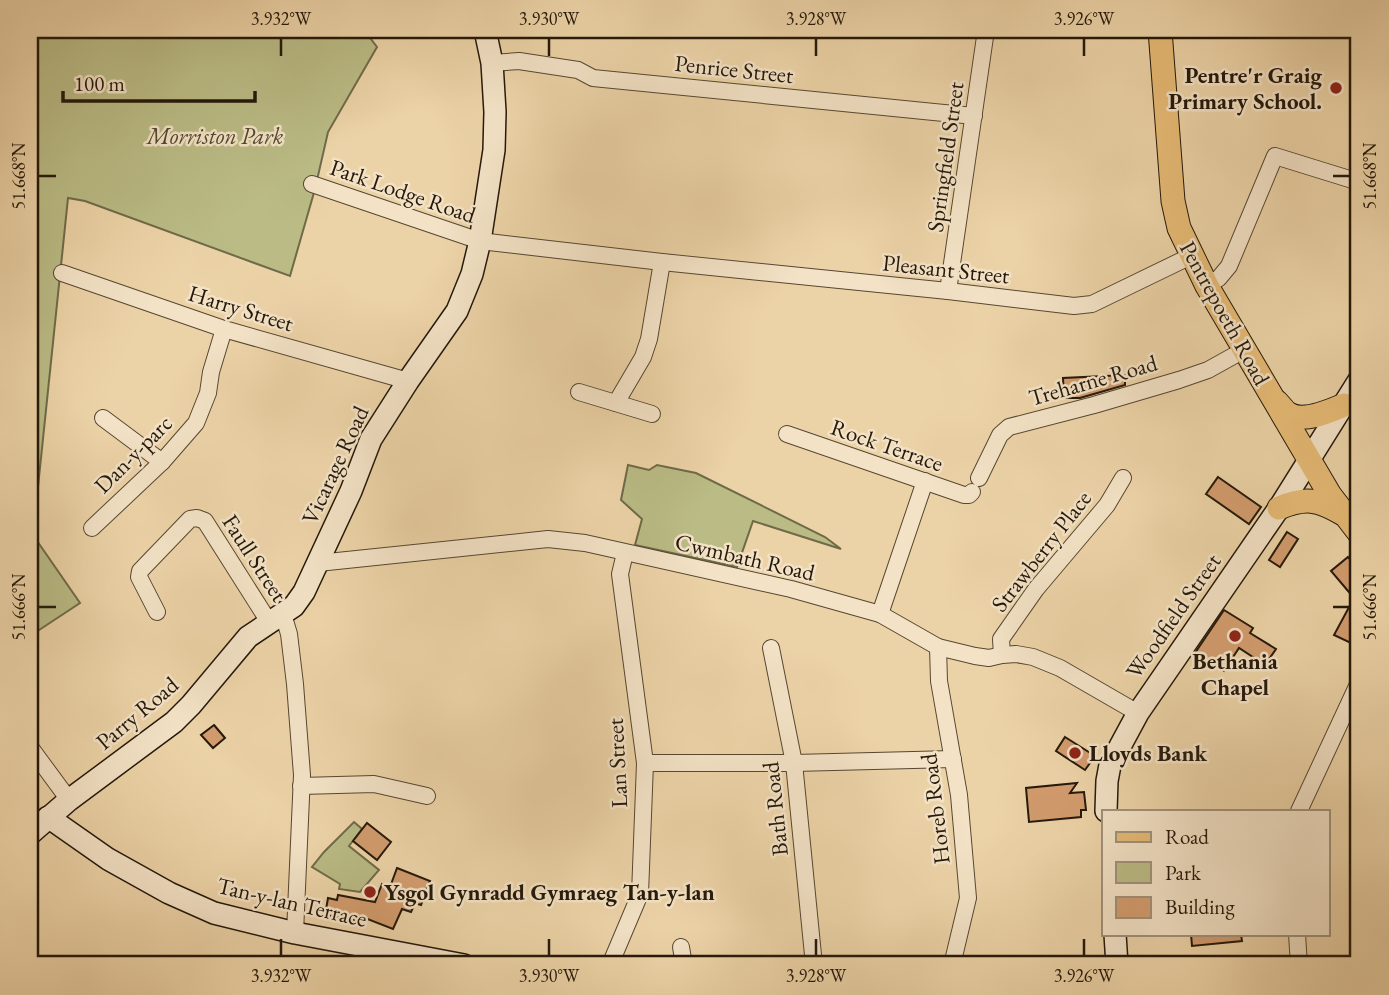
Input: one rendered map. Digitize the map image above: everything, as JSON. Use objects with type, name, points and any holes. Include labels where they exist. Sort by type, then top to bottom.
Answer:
[{"type":"main road","name":"Pentrepoeth Road","points":[[1160,30],[1173,201],[1179,228],[1207,286],[1309,461],[1330,495],[1354,525]]},
{"type":"main road","points":[[1272,397],[1289,415],[1307,417],[1344,405]]},
{"type":"main road","points":[[1279,508],[1296,501],[1311,500],[1330,506],[1354,525]]},
{"type":"street","name":"Vicarage Road","points":[[276,618],[294,606],[304,592],[351,491],[371,439],[457,311],[472,274],[480,241],[494,150],[492,63],[485,30]]},
{"type":"street","name":"Springfield Street","points":[[948,291],[986,30]]},
{"type":"street","name":"Penrice Street","points":[[492,63],[519,61],[578,70],[593,78],[974,116]]},
{"type":"street","points":[[1207,286],[1219,278],[1229,266],[1275,156],[1359,182]]},
{"type":"street","name":"Park Lodge Road","points":[[312,184],[480,241]]},
{"type":"street","points":[[480,241],[662,262],[649,339],[643,357],[616,403]]},
{"type":"street","name":"Pleasant Street","points":[[662,262],[1074,306],[1092,304],[1191,256]]},
{"type":"street","name":"Harry Street","points":[[62,273],[224,329],[408,381]]},
{"type":"street","name":"Dan-y-parc","points":[[92,528],[162,462],[196,423],[208,393],[211,372],[224,329]]},
{"type":"street","name":"Treharne Road","points":[[976,485],[1000,435],[1009,427],[1179,380],[1208,370],[1244,350]]},
{"type":"street","name":"Woodfield Street","points":[[1106,810],[1110,765],[1138,713],[1279,508],[1359,380]]},
{"type":"street","points":[[579,392],[652,414]]},
{"type":"street","points":[[103,418],[162,462]]},
{"type":"street","name":"Rock Terrace","points":[[786,434],[964,495],[969,495],[976,485]]},
{"type":"street","name":"Strawberry Place","points":[[1002,655],[1001,639],[1029,599],[1107,505],[1124,478]]},
{"type":"street","points":[[880,614],[925,481]]},
{"type":"street","name":"Faull Street","points":[[157,612],[139,577],[140,571],[190,519],[197,518],[205,521],[276,618]]},
{"type":"street","name":"Cwmbath Road","points":[[318,563],[548,539],[584,544],[791,589],[880,614],[938,647],[989,658],[1016,654],[1033,657],[1060,668],[1138,713]]},
{"type":"street","name":"Lan Street","points":[[610,965],[640,894],[645,763],[620,574],[625,553]]},
{"type":"street","points":[[276,618],[289,634],[302,775],[295,933]]},
{"type":"street","name":"Parry Road","points":[[30,834],[69,800],[174,722],[248,638],[276,618]]},
{"type":"street","name":"Horeb Road","points":[[938,647],[939,681],[959,794],[968,898],[952,965]]},
{"type":"street","name":"Bath Road","points":[[771,648],[794,763],[814,965]]},
{"type":"street","points":[[1299,810],[1359,682]]},
{"type":"street","points":[[30,747],[69,800]]},
{"type":"street","points":[[645,763],[953,759]]},
{"type":"street","points":[[301,786],[374,784],[427,796]]},
{"type":"street","name":"Tan-y-lan Terrace","points":[[48,817],[108,859],[169,893],[214,913],[295,933],[441,963],[464,965]]},
{"type":"street","points":[[1115,936],[1117,965]]},
{"type":"street","points":[[1297,936],[1299,965]]},
{"type":"street","points":[[681,947],[684,965]]},
{"type":"green space","name":"Morriston Park","points":[[30,30],[364,30],[377,47],[328,132],[290,276],[85,201],[68,198],[33,535],[80,603],[30,636]]},
{"type":"green space","points":[[628,465],[649,470],[657,465],[696,473],[825,537],[841,549],[753,521],[737,567],[635,545],[642,519],[621,500]]},
{"type":"green space","points":[[354,822],[362,829],[349,846],[379,870],[360,892],[339,889],[340,884],[312,867]]},
{"type":"building","points":[[1125,375],[1125,385],[1080,398],[1064,398],[1063,378]]},
{"type":"building","points":[[1218,477],[1261,507],[1249,524],[1206,494]]},
{"type":"building","points":[[1287,532],[1298,539],[1280,567],[1269,560]]},
{"type":"building","points":[[1348,557],[1359,571],[1359,633],[1353,644],[1334,635],[1354,598],[1331,571]]},
{"type":"building","name":"Bethania Chapel","points":[[1224,610],[1253,628],[1250,633],[1276,649],[1265,665],[1239,648],[1224,671],[1193,656]]},
{"type":"building","points":[[214,725],[225,738],[213,748],[201,735]]},
{"type":"building","name":"Lloyds Bank","points":[[1065,737],[1095,756],[1085,770],[1056,751]]},
{"type":"building","points":[[1077,783],[1070,793],[1084,792],[1086,810],[1081,810],[1081,817],[1029,822],[1026,788]]},
{"type":"building","points":[[367,823],[391,842],[377,860],[353,841]]},
{"type":"building","points":[[397,868],[430,881],[421,905],[415,903],[411,912],[402,909],[393,929],[360,916],[359,921],[325,915],[328,898],[337,900],[338,895],[375,902],[382,884],[390,887]]},
{"type":"building","points":[[1191,936],[1241,936],[1242,941],[1192,946]]},
{"type":"place","name":"Pentre'r Graig Primary School.","points":[[1336,88]]},
{"type":"place","name":"Bethania Chapel","points":[[1235,636]]},
{"type":"place","name":"Lloyds Bank","points":[[1075,753]]},
{"type":"place","name":"Ysgol Gynradd Gymraeg Tan-y-lan","points":[[370,892]]}]
